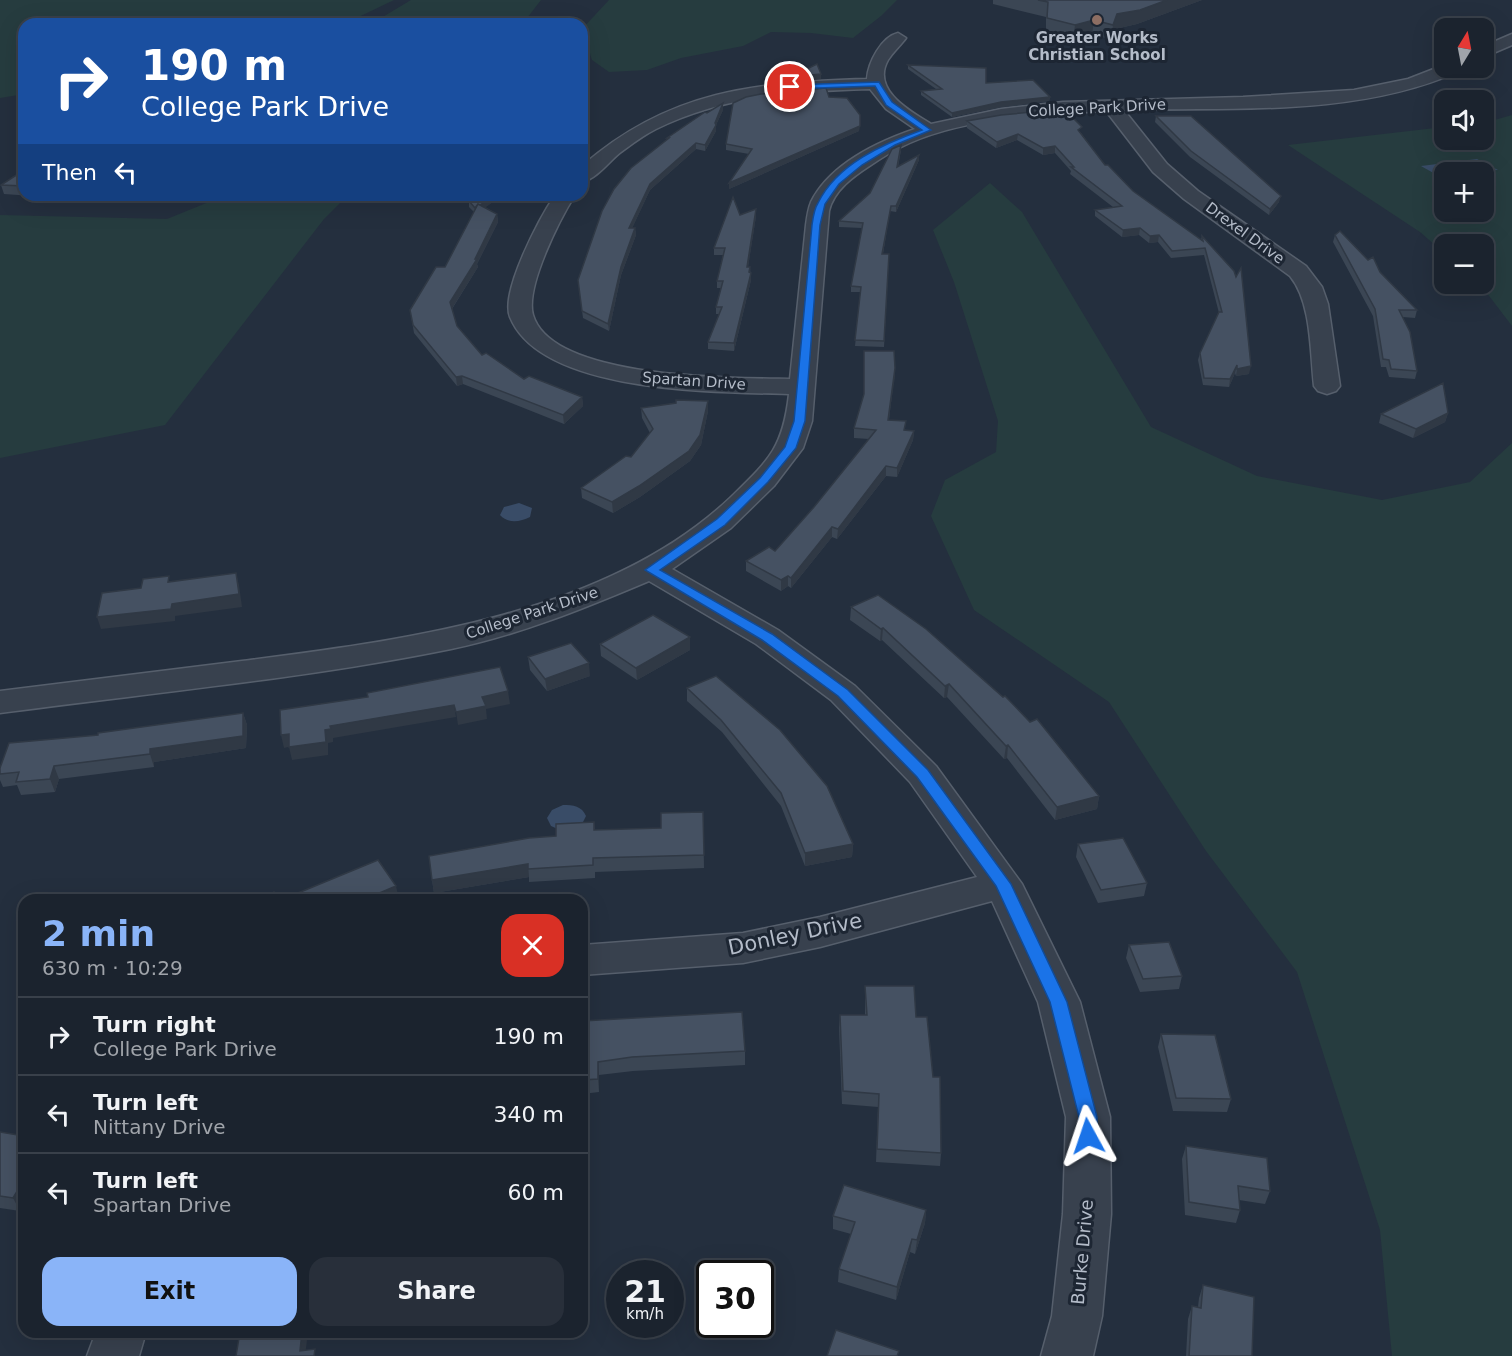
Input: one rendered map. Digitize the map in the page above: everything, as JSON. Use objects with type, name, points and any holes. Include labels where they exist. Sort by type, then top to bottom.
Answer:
[{"type":"street","points":[[898,38],[882,57],[876,71],[877,84],[889,103],[928,130]]},
{"type":"street","points":[[1494,47],[1512,39]]},
{"type":"street","name":"College Park Drive","points":[[0,702],[317,661],[451,639],[559,608],[651,570],[721,522],[764,480],[790,448],[800,421],[816,225],[821,204],[836,182],[859,163],[892,144],[928,130],[1019,113],[1066,108],[1291,101],[1337,97],[1410,84],[1434,75]]},
{"type":"street","points":[[588,171],[613,148],[639,130],[664,116],[715,99],[799,86],[877,84]]},
{"type":"street","name":"Drexel Drive","points":[[1112,106],[1160,168],[1191,195],[1298,271],[1311,287],[1316,304],[1327,386]]},
{"type":"street","name":"Spartan Drive","points":[[562,201],[540,242],[521,297],[521,316],[531,333],[553,350],[580,363],[611,373],[659,381],[802,387]]},
{"type":"street","name":"Burke Drive","points":[[651,570],[767,637],[843,693],[923,774],[1003,884],[1059,1002],[1088,1117],[1087,1214],[1077,1316],[1067,1356]]},
{"type":"street","name":"Donley Drive","points":[[588,960],[743,948],[820,932],[1003,884]]},
{"type":"street","points":[[113,1356],[119,1338]]},
{"type":"green space","points":[[0,0],[394,0],[356,18],[18,18],[18,95],[0,98]]},
{"type":"green space","points":[[411,0],[541,0],[527,18],[381,18]]},
{"type":"green space","points":[[609,0],[897,0],[853,38],[811,33],[771,32],[743,46],[681,58],[647,70],[609,72],[592,60],[588,48],[588,23]]},
{"type":"green space","points":[[1512,115],[1512,326],[1488,294],[1494,294],[1494,234],[1434,234],[1434,244],[1420,232],[1288,145],[1434,128],[1434,150],[1494,150],[1494,120]]},
{"type":"green space","points":[[990,183],[1022,212],[1151,427],[1257,476],[1382,500],[1470,482],[1512,443],[1512,1356],[1392,1356],[1380,1230],[1297,972],[1206,851],[1109,702],[974,610],[931,516],[945,480],[996,452],[998,421],[954,282],[933,230]]},
{"type":"green space","points":[[211,201],[342,201],[324,219],[165,425],[0,458],[0,215],[167,219]]},
{"type":"water","points":[[1477,159],[1483,162],[1453,162]]},
{"type":"water","points":[[1434,164],[1434,173],[1421,166]]},
{"type":"water","points":[[519,503],[532,508],[530,517],[514,521],[507,520],[500,515],[504,507]]},
{"type":"water","points":[[563,805],[574,806],[582,810],[586,816],[582,824],[560,830],[551,826],[547,818],[552,810]]},
{"type":"building","points":[[1038,0],[1167,0],[1140,10],[1117,14],[1113,25],[1094,20],[1075,25],[1047,18],[1048,2]]},
{"type":"building","points":[[817,64],[821,74],[790,77]]},
{"type":"building","points":[[908,65],[986,68],[986,83],[1033,80],[1050,97],[1001,102],[952,113],[921,91],[942,89]]},
{"type":"building","points":[[826,88],[829,97],[847,98],[860,115],[860,126],[729,183],[752,149],[726,144],[733,103],[761,94]]},
{"type":"building","points":[[723,103],[716,125],[705,145],[696,143],[650,184],[629,228],[635,228],[621,267],[608,324],[582,311],[578,280],[602,211],[614,189],[631,168],[669,138],[667,138],[705,112]]},
{"type":"building","points":[[1064,109],[1082,127],[1078,130],[1105,165],[1108,165],[1133,191],[1203,241],[1202,236],[1234,271],[1236,277],[1241,268],[1251,366],[1237,369],[1237,365],[1230,379],[1204,378],[1200,353],[1219,312],[1222,312],[1205,248],[1172,251],[1159,235],[1150,236],[1140,228],[1123,230],[1095,210],[1122,206],[1071,167],[1074,167],[1055,146],[1043,148],[1018,134],[997,142],[967,121]]},
{"type":"building","points":[[1156,116],[1191,116],[1281,196],[1270,209],[1191,151]]},
{"type":"building","points":[[901,145],[897,167],[919,155],[896,206],[891,206],[882,254],[889,254],[884,341],[855,340],[861,287],[851,286],[863,223],[839,221],[870,193],[892,149]]},
{"type":"building","points":[[18,174],[18,186],[1,185]]},
{"type":"building","points":[[733,197],[740,215],[756,209],[747,267],[750,267],[749,272],[751,273],[734,343],[708,342],[722,307],[716,307],[723,281],[717,281],[725,248],[714,248]]},
{"type":"building","points":[[469,201],[486,201],[478,204],[475,208]]},
{"type":"building","points":[[478,204],[497,214],[475,259],[477,259],[450,302],[457,326],[482,355],[486,353],[524,379],[529,376],[582,397],[563,415],[462,376],[456,377],[413,325],[410,310],[436,267],[445,267]]},
{"type":"building","points":[[1340,231],[1368,260],[1373,257],[1380,272],[1417,310],[1399,310],[1410,332],[1417,371],[1391,369],[1389,360],[1383,359],[1375,309],[1335,235]]},
{"type":"building","points":[[864,351],[894,351],[895,368],[888,420],[906,421],[904,430],[914,431],[897,468],[886,466],[838,529],[832,527],[791,578],[788,576],[781,580],[746,561],[769,547],[775,551],[876,430],[854,428],[864,394]]},
{"type":"building","points":[[1443,383],[1448,413],[1416,429],[1381,414]]},
{"type":"building","points":[[676,400],[708,401],[700,435],[689,451],[612,502],[581,488],[626,456],[631,457],[653,429],[641,408],[676,403]]},
{"type":"building","points":[[236,573],[239,594],[172,604],[171,609],[97,617],[102,593],[141,588],[143,579],[169,576],[168,582]]},
{"type":"building","points":[[878,595],[926,629],[1003,697],[1005,696],[1030,722],[1037,719],[1099,796],[1057,807],[1008,745],[1006,746],[949,684],[945,686],[883,628],[881,629],[851,607]]},
{"type":"building","points":[[653,615],[690,637],[636,668],[600,644]]},
{"type":"building","points":[[571,643],[589,663],[545,679],[528,657]]},
{"type":"building","points":[[500,667],[508,691],[482,697],[486,706],[456,712],[454,705],[330,726],[331,729],[325,730],[326,742],[289,747],[289,734],[281,735],[280,710],[368,697],[367,693]]},
{"type":"building","points":[[716,676],[780,730],[827,786],[853,844],[805,853],[781,793],[721,720],[687,688]]},
{"type":"building","points":[[243,713],[243,736],[150,749],[150,754],[54,766],[50,779],[16,782],[19,772],[0,774],[9,743],[98,735],[98,733]]},
{"type":"building","points":[[703,812],[704,855],[593,858],[593,865],[528,869],[528,864],[432,880],[429,856],[529,838],[556,836],[556,824],[594,822],[594,830],[661,828],[661,813]]},
{"type":"building","points":[[1123,838],[1147,883],[1101,890],[1078,844]]},
{"type":"building","points":[[378,860],[396,886],[377,894],[296,894]]},
{"type":"building","points":[[1169,942],[1182,976],[1143,979],[1129,945]]},
{"type":"building","points":[[865,986],[914,986],[916,1017],[927,1017],[933,1077],[940,1077],[941,1153],[877,1149],[879,1094],[843,1091],[840,1015],[867,1015]]},
{"type":"building","points":[[742,1012],[745,1051],[632,1057],[598,1062],[598,1079],[588,1080],[588,1021]]},
{"type":"building","points":[[1161,1034],[1215,1035],[1231,1099],[1176,1098]]},
{"type":"building","points":[[0,1132],[18,1135],[18,1190],[13,1198],[0,1196]]},
{"type":"building","points":[[1186,1146],[1267,1158],[1270,1191],[1238,1186],[1240,1210],[1189,1202]]},
{"type":"building","points":[[844,1185],[926,1210],[917,1240],[912,1239],[897,1287],[839,1269],[855,1222],[833,1216]]},
{"type":"building","points":[[1203,1285],[1254,1297],[1252,1356],[1189,1356],[1192,1306],[1201,1308]]},
{"type":"building","points":[[836,1330],[899,1351],[897,1356],[827,1356]]},
{"type":"building","points":[[239,1338],[301,1338],[300,1351],[315,1349],[314,1356],[236,1356]]},
{"type":"place","name":"Greater Works Christian School","points":[[1097,20]]},
{"type":"route","points":[[790,87],[877,84],[889,103],[928,130],[892,144],[859,163],[836,182],[821,204],[816,225],[800,421],[790,448],[764,480],[721,522],[651,570],[767,637],[843,693],[923,774],[1003,884],[1059,1002],[1088,1117],[1088,1136]]}]
